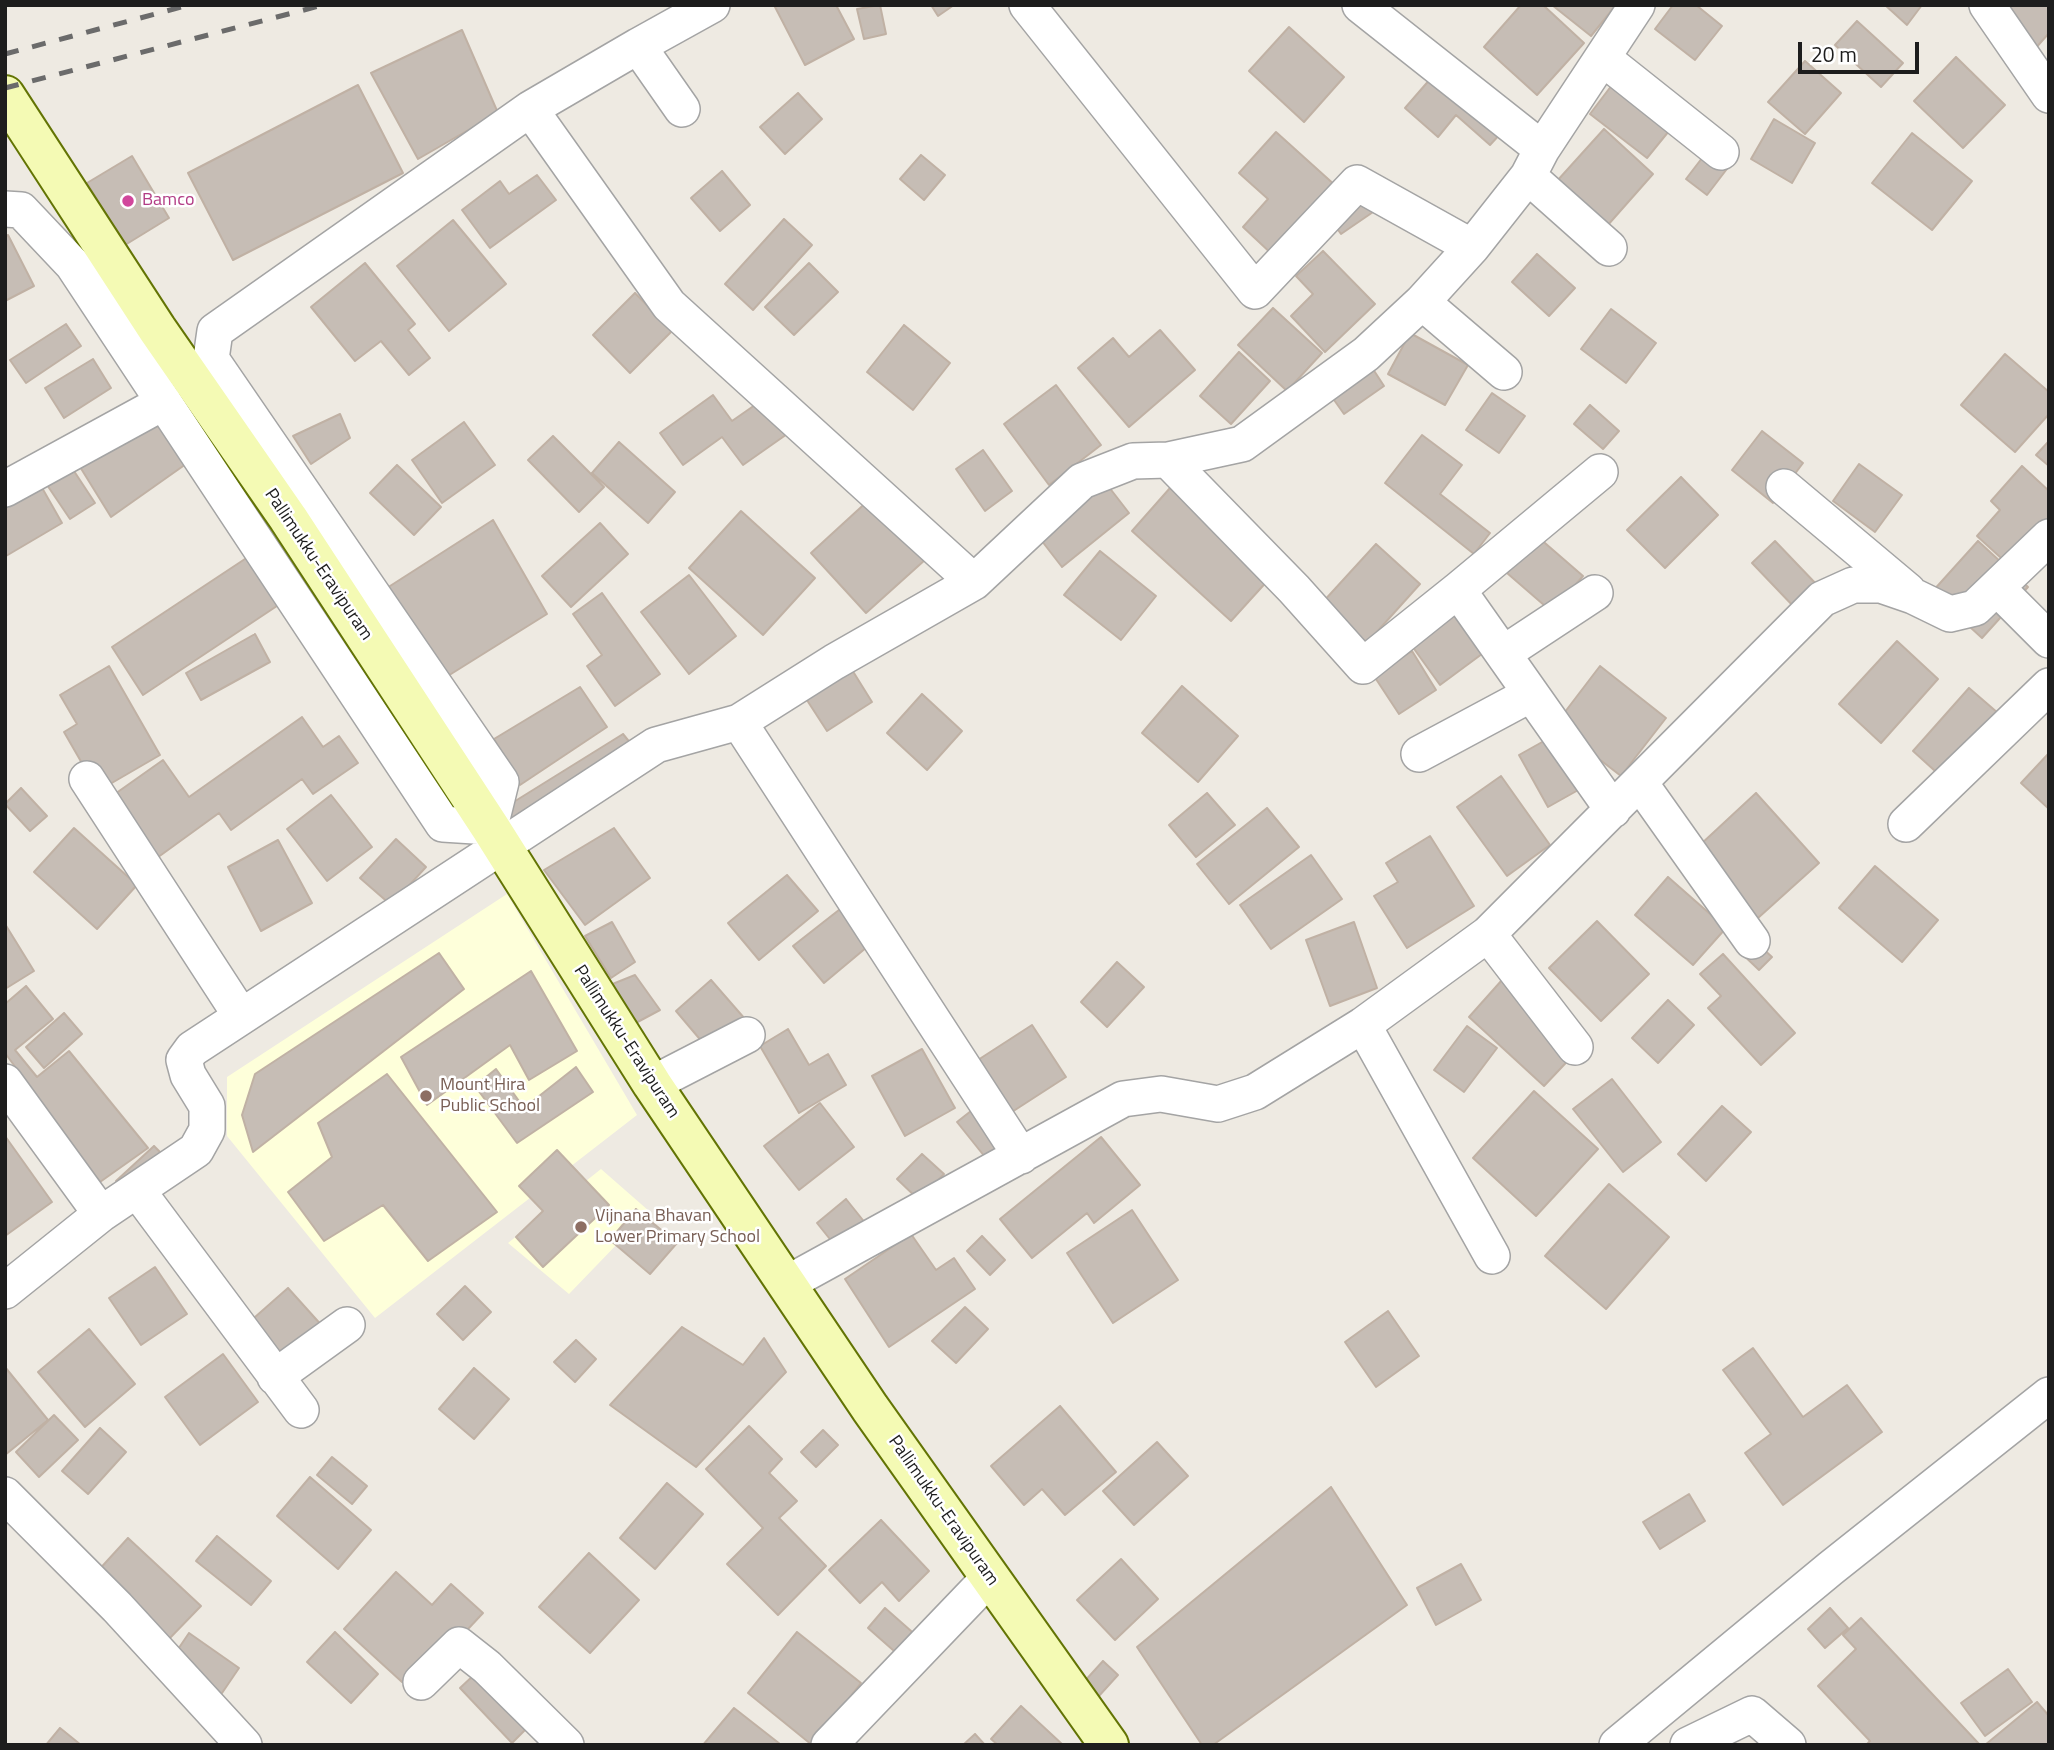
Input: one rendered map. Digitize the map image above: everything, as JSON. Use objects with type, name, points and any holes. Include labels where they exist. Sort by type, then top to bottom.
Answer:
[{"type":"main road","name":"Pallimukku-Eravipuram","points":[[5,95],[157,329],[288,518],[489,825],[652,1084],[786,1283],[1109,1745]]},
{"type":"street","points":[[489,825],[501,782],[211,359],[215,331],[530,109],[712,5]]},
{"type":"street","points":[[1027,5],[1255,291],[1357,183],[1472,247]]},
{"type":"street","points":[[1360,5],[1535,163],[1609,247]]},
{"type":"street","points":[[5,1291],[101,1214],[196,1150],[207,1130],[207,1106],[188,1075],[184,1060],[192,1049],[241,1016],[489,825],[656,744],[739,722],[834,662],[974,582],[1082,481],[1133,461],[1168,460],[1242,444],[1366,354],[1422,302],[1472,247],[1535,163],[1637,5]]},
{"type":"street","points":[[1986,5],[2049,95]]},
{"type":"street","points":[[638,46],[682,109]]},
{"type":"street","points":[[1604,59],[1721,152]]},
{"type":"street","points":[[530,109],[669,305],[974,582]]},
{"type":"street","points":[[5,209],[21,210],[73,265],[443,824],[489,825]]},
{"type":"street","points":[[1422,302],[1504,372]]},
{"type":"street","points":[[5,489],[164,402]]},
{"type":"street","points":[[1168,460],[1294,589],[1363,666],[1600,472]]},
{"type":"street","points":[[1784,487],[1913,596]]},
{"type":"street","points":[[786,1283],[1123,1099],[1161,1094],[1218,1104],[1255,1092],[1363,1025],[1488,934],[1822,599],[1853,585],[1881,585],[1913,596],[1950,614],[1975,608],[2049,537]]},
{"type":"street","points":[[1997,588],[2049,639]]},
{"type":"street","points":[[1458,590],[1613,810]]},
{"type":"street","points":[[1504,653],[1595,593]]},
{"type":"street","points":[[1906,824],[2049,686]]},
{"type":"street","points":[[1419,754],[1531,694]]},
{"type":"street","points":[[739,722],[1021,1156]]},
{"type":"street","points":[[87,779],[241,1016]]},
{"type":"street","points":[[1640,783],[1752,941]]},
{"type":"street","points":[[1488,934],[1575,1047]]},
{"type":"street","points":[[1363,1025],[1492,1256]]},
{"type":"street","points":[[652,1084],[747,1035]]},
{"type":"street","points":[[5,1082],[101,1214]]},
{"type":"street","points":[[136,1190],[301,1410]]},
{"type":"street","points":[[275,1377],[347,1325]]},
{"type":"street","points":[[1617,1745],[1831,1568],[2049,1395]]},
{"type":"street","points":[[5,1495],[117,1607],[244,1745]]},
{"type":"street","points":[[829,1745],[990,1577]]},
{"type":"street","points":[[421,1682],[459,1645],[487,1667],[566,1745]]},
{"type":"street","points":[[1688,1745],[1752,1714],[1788,1745]]},
{"type":"shaded area","name":"Mount Hira Public School","points":[[507,894],[637,1115],[375,1318],[227,1136],[227,1077]]},
{"type":"shaded area","name":"Vijnana Bhavan Lower Primary School","points":[[601,1169],[649,1211],[569,1294],[508,1243]]},
{"type":"building","points":[[774,5],[836,5],[854,39],[805,65]]},
{"type":"building","points":[[880,5],[886,34],[864,39],[857,9]]},
{"type":"building","points":[[931,5],[954,5],[938,16]]},
{"type":"building","points":[[1521,5],[1543,5],[1584,43],[1537,95],[1484,47]]},
{"type":"building","points":[[1552,5],[1616,5],[1591,36]]},
{"type":"building","points":[[1673,5],[1696,5],[1722,26],[1695,60],[1655,29]]},
{"type":"building","points":[[1885,5],[1922,5],[1907,25]]},
{"type":"building","points":[[1985,5],[2049,5],[2049,33],[2034,50]]},
{"type":"building","points":[[1857,21],[1903,63],[1881,87],[1835,45]]},
{"type":"building","points":[[1289,27],[1344,77],[1304,122],[1249,71]]},
{"type":"building","points":[[462,30],[498,113],[418,159],[371,73]]},
{"type":"building","points":[[1956,57],[2005,105],[1963,148],[1914,101]]},
{"type":"building","points":[[1805,61],[1841,93],[1805,134],[1768,102]]},
{"type":"building","points":[[1445,62],[1513,120],[1490,145],[1456,115],[1438,137],[1405,108]]},
{"type":"building","points":[[1615,81],[1673,126],[1647,158],[1590,114]]},
{"type":"building","points":[[358,85],[403,173],[233,260],[188,173]]},
{"type":"building","points":[[798,93],[822,119],[785,154],[760,127]]},
{"type":"building","points":[[1774,119],[1815,143],[1792,183],[1751,159]]},
{"type":"building","points":[[1604,129],[1653,174],[1607,226],[1557,181]]},
{"type":"building","points":[[1276,132],[1337,187],[1275,257],[1243,227],[1268,199],[1239,173]]},
{"type":"building","points":[[1912,133],[1972,181],[1932,230],[1872,183]]},
{"type":"building","points":[[1712,145],[1733,161],[1707,195],[1686,179]]},
{"type":"building","points":[[921,155],[945,175],[924,200],[900,179]]},
{"type":"building","name":"Bamco","points":[[132,156],[169,218],[125,245],[87,183]]},
{"type":"building","points":[[722,171],[750,205],[720,231],[691,198]]},
{"type":"building","points":[[537,175],[556,200],[490,248],[462,210],[500,181],[509,194]]},
{"type":"building","points":[[1363,192],[1376,210],[1341,234],[1328,216]]},
{"type":"building","points":[[784,219],[812,245],[753,310],[725,284]]},
{"type":"building","points":[[453,220],[506,284],[449,331],[397,266]]},
{"type":"building","points":[[8,235],[34,286],[5,301],[5,237]]},
{"type":"building","points":[[1323,251],[1375,304],[1325,352],[1291,316],[1313,294],[1296,276]]},
{"type":"building","points":[[1537,254],[1575,288],[1549,316],[1512,282]]},
{"type":"building","points":[[365,263],[415,324],[408,330],[430,358],[409,375],[381,341],[355,361],[311,307]]},
{"type":"building","points":[[809,263],[838,292],[794,335],[765,307]]},
{"type":"building","points":[[635,293],[672,331],[630,373],[593,335]]},
{"type":"building","points":[[1273,308],[1322,353],[1287,391],[1238,345]]},
{"type":"building","points":[[1611,309],[1656,343],[1626,383],[1581,349]]},
{"type":"building","points":[[66,324],[81,346],[26,383],[10,360]]},
{"type":"building","points":[[904,325],[950,363],[913,410],[867,372]]},
{"type":"building","points":[[1160,330],[1195,370],[1129,427],[1078,368],[1113,338],[1129,357]]},
{"type":"building","points":[[1410,333],[1468,365],[1445,405],[1388,374]]},
{"type":"building","points":[[1239,352],[1270,381],[1231,424],[1200,396]]},
{"type":"building","points":[[2005,354],[2049,392],[2049,414],[2015,452],[1961,405]]},
{"type":"building","points":[[93,359],[111,388],[64,418],[45,388]]},
{"type":"building","points":[[1369,363],[1384,386],[1344,414],[1327,390]]},
{"type":"building","points":[[1056,385],[1101,445],[1049,485],[1004,424]]},
{"type":"building","points":[[1492,393],[1525,416],[1499,453],[1466,430]]},
{"type":"building","points":[[713,395],[732,421],[765,398],[790,432],[743,465],[722,437],[683,465],[660,433]]},
{"type":"building","points":[[1590,405],[1619,431],[1603,449],[1574,424]]},
{"type":"building","points":[[340,414],[350,438],[311,464],[293,436]]},
{"type":"building","points":[[464,422],[495,465],[442,503],[412,460]]},
{"type":"building","points":[[158,425],[186,464],[111,517],[77,462]]},
{"type":"building","points":[[1762,431],[1803,463],[1773,503],[1732,470]]},
{"type":"building","points":[[1422,435],[1462,465],[1440,494],[1490,533],[1474,554],[1385,483]]},
{"type":"building","points":[[553,436],[604,487],[579,512],[528,460]]},
{"type":"building","points":[[2049,441],[2049,466],[2036,455]]},
{"type":"building","points":[[619,442],[675,492],[648,523],[592,473]]},
{"type":"building","points":[[983,450],[1012,491],[985,511],[956,469]]},
{"type":"building","points":[[68,462],[95,503],[70,519],[43,479]]},
{"type":"building","points":[[1859,464],[1902,495],[1875,532],[1833,501]]},
{"type":"building","points":[[397,465],[441,507],[414,535],[370,493]]},
{"type":"building","points":[[2022,466],[2049,491],[2049,550],[2023,578],[1977,536],[2000,510],[1991,501]]},
{"type":"building","points":[[1681,477],[1718,515],[1665,568],[1627,530]]},
{"type":"building","points":[[1105,482],[1129,513],[1062,567],[1038,536]]},
{"type":"building","points":[[41,486],[62,523],[6,556],[5,506]]},
{"type":"building","points":[[1170,488],[1270,578],[1231,621],[1132,531]]},
{"type":"building","points":[[871,498],[926,559],[866,613],[811,553]]},
{"type":"building","points":[[741,511],[815,578],[763,635],[689,568]]},
{"type":"building","points":[[493,520],[547,614],[443,679],[376,595]]},
{"type":"building","points":[[600,523],[628,554],[571,607],[542,576]]},
{"type":"building","points":[[1538,537],[1583,576],[1552,612],[1507,573]]},
{"type":"building","points":[[1775,541],[1819,587],[1796,609],[1752,563]]},
{"type":"building","points":[[1978,541],[2028,587],[1982,638],[1932,592]]},
{"type":"building","points":[[1376,544],[1420,584],[1366,644],[1322,603]]},
{"type":"building","points":[[257,551],[289,598],[143,695],[112,647]]},
{"type":"building","points":[[1100,551],[1156,596],[1121,640],[1064,595]]},
{"type":"building","points":[[689,575],[736,636],[689,674],[641,612]]},
{"type":"building","points":[[602,593],[660,674],[615,706],[587,666],[602,655],[573,614]]},
{"type":"building","points":[[1457,613],[1486,651],[1440,685],[1412,646]]},
{"type":"building","points":[[255,634],[270,662],[201,700],[186,673]]},
{"type":"building","points":[[1897,641],[1938,679],[1881,743],[1839,704]]},
{"type":"building","points":[[1412,651],[1436,690],[1399,714],[1374,676]]},
{"type":"building","points":[[849,665],[872,702],[827,731],[803,694]]},
{"type":"building","points":[[109,666],[160,755],[98,791],[64,732],[77,724],[60,695]]},
{"type":"building","points":[[1600,666],[1666,718],[1621,776],[1555,725]]},
{"type":"building","points":[[1182,686],[1238,736],[1198,782],[1142,733]]},
{"type":"building","points":[[580,687],[607,727],[520,785],[494,739]]},
{"type":"building","points":[[1969,688],[2013,726],[1956,790],[1913,751]]},
{"type":"building","points":[[922,694],[962,731],[927,770],[887,733]]},
{"type":"building","points":[[302,717],[323,747],[339,736],[358,763],[313,794],[302,779],[231,830],[219,813],[150,863],[105,801],[163,760],[189,797]]},
{"type":"building","points":[[1560,732],[1589,784],[1548,807],[1519,755]]},
{"type":"building","points":[[623,734],[636,750],[511,829],[504,808]]},
{"type":"building","points":[[2049,753],[2049,809],[2021,783]]},
{"type":"building","points":[[1501,776],[1550,845],[1507,876],[1457,807]]},
{"type":"building","points":[[21,788],[47,816],[30,831],[5,804]]},
{"type":"building","points":[[1207,793],[1235,825],[1196,857],[1169,825]]},
{"type":"building","points":[[1756,793],[1819,863],[1748,927],[1686,858]]},
{"type":"building","points":[[331,795],[372,847],[327,881],[287,829]]},
{"type":"building","points":[[1267,808],[1299,847],[1229,904],[1197,864]]},
{"type":"building","points":[[74,828],[137,885],[97,929],[34,872]]},
{"type":"building","points":[[614,828],[650,878],[585,925],[544,870]]},
{"type":"building","points":[[1430,836],[1474,906],[1407,948],[1374,896],[1398,882],[1386,863]]},
{"type":"building","points":[[396,839],[426,867],[391,905],[360,878]]},
{"type":"building","points":[[278,840],[312,903],[261,931],[228,867]]},
{"type":"building","points":[[1311,855],[1342,899],[1271,949],[1240,905]]},
{"type":"building","points":[[1875,866],[1938,920],[1902,962],[1839,908]]},
{"type":"building","points":[[787,875],[818,911],[759,960],[728,923]]},
{"type":"building","points":[[1668,877],[1726,928],[1693,965],[1635,915]]},
{"type":"building","points":[[844,906],[873,942],[824,983],[793,946]]},
{"type":"building","points":[[1597,921],[1649,974],[1601,1021],[1549,968]]},
{"type":"building","points":[[612,922],[635,962],[611,978],[585,936]]},
{"type":"building","points":[[1354,922],[1377,988],[1330,1006],[1306,940]]},
{"type":"building","points":[[5,924],[34,971],[5,989]]},
{"type":"building","points":[[1749,936],[1772,957],[1759,970],[1737,949]]},
{"type":"building","points":[[439,953],[464,989],[253,1152],[242,1115],[255,1074]]},
{"type":"building","points":[[1723,954],[1795,1033],[1761,1065],[1708,1008],[1721,996],[1700,974]]},
{"type":"building","points":[[1117,962],[1144,987],[1107,1027],[1081,1002]]},
{"type":"building","name":"Mount Hira Public School","points":[[531,971],[577,1051],[529,1080],[510,1045],[427,1105],[401,1057]]},
{"type":"building","points":[[635,975],[660,1010],[632,1025],[610,985]]},
{"type":"building","points":[[711,980],[745,1019],[709,1050],[676,1011]]},
{"type":"building","points":[[1502,980],[1578,1050],[1544,1086],[1469,1017]]},
{"type":"building","points":[[26,986],[53,1019],[15,1050],[37,1077],[69,1051],[148,1148],[100,1182],[5,1053],[5,1004]]},
{"type":"building","points":[[1668,1000],[1694,1025],[1658,1063],[1632,1038]]},
{"type":"building","points":[[64,1013],[82,1034],[44,1068],[26,1047]]},
{"type":"building","points":[[1032,1025],[1066,1077],[998,1121],[964,1069]]},
{"type":"building","points":[[1467,1026],[1497,1048],[1464,1092],[1434,1070]]},
{"type":"building","points":[[788,1029],[809,1065],[828,1054],[846,1085],[799,1113],[760,1046]]},
{"type":"building","points":[[922,1049],[955,1108],[905,1136],[872,1076]]},
{"type":"building","points":[[576,1067],[593,1092],[517,1143],[475,1086],[496,1069],[524,1108]]},
{"type":"building","name":"Mount Hira Public School","points":[[387,1074],[497,1212],[428,1261],[383,1205],[324,1241],[288,1192],[332,1157],[318,1123]]},
{"type":"building","points":[[1612,1079],[1661,1142],[1623,1172],[1573,1109]]},
{"type":"building","points":[[1534,1091],[1598,1149],[1536,1216],[1473,1158]]},
{"type":"building","points":[[820,1103],[854,1147],[799,1190],[764,1146]]},
{"type":"building","points":[[1722,1106],[1751,1132],[1706,1181],[1678,1154]]},
{"type":"building","points":[[976,1107],[1008,1147],[989,1162],[957,1122]]},
{"type":"building","points":[[5,1136],[52,1202],[5,1236]]},
{"type":"building","points":[[1101,1137],[1140,1185],[1094,1223],[1087,1213],[1032,1258],[1000,1219]]},
{"type":"building","points":[[154,1146],[172,1164],[134,1200],[116,1181]]},
{"type":"building","points":[[557,1150],[609,1205],[543,1267],[516,1237],[543,1211],[519,1186]]},
{"type":"building","points":[[922,1154],[944,1174],[919,1200],[897,1179]]},
{"type":"building","points":[[1609,1184],[1669,1237],[1606,1309],[1545,1256]]},
{"type":"building","points":[[846,1199],[866,1224],[837,1248],[817,1223]]},
{"type":"building","points":[[636,1209],[677,1243],[650,1274],[610,1240]]},
{"type":"building","points":[[1132,1210],[1178,1280],[1113,1323],[1067,1253]]},
{"type":"building","points":[[911,1234],[936,1270],[954,1258],[975,1289],[889,1347],[845,1279]]},
{"type":"building","points":[[982,1236],[1005,1260],[990,1275],[967,1251]]},
{"type":"building","points":[[155,1267],[187,1314],[141,1345],[109,1298]]},
{"type":"building","points":[[465,1286],[491,1312],[463,1340],[437,1314]]},
{"type":"building","points":[[288,1288],[324,1328],[282,1365],[246,1325]]},
{"type":"building","points":[[965,1307],[988,1329],[956,1363],[932,1341]]},
{"type":"building","points":[[1388,1311],[1419,1356],[1376,1387],[1345,1342]]},
{"type":"building","points":[[682,1327],[743,1365],[764,1338],[786,1372],[696,1467],[610,1405]]},
{"type":"building","points":[[89,1329],[135,1384],[85,1427],[38,1372]]},
{"type":"building","points":[[576,1340],[596,1359],[575,1382],[554,1362]]},
{"type":"building","points":[[1753,1348],[1803,1417],[1847,1385],[1882,1432],[1783,1505],[1745,1453],[1771,1434],[1723,1370]]},
{"type":"building","points":[[223,1354],[258,1402],[200,1445],[165,1397]]},
{"type":"building","points":[[5,1367],[48,1420],[5,1455]]},
{"type":"building","points":[[474,1368],[509,1399],[474,1439],[439,1409]]},
{"type":"building","points":[[1060,1406],[1116,1472],[1065,1515],[1042,1489],[1024,1505],[991,1466]]},
{"type":"building","points":[[54,1415],[78,1440],[39,1477],[16,1452]]},
{"type":"building","points":[[749,1426],[782,1459],[769,1473],[797,1501],[779,1518],[826,1566],[778,1615],[727,1564],[763,1528],[706,1469]]},
{"type":"building","points":[[100,1428],[126,1452],[88,1494],[62,1471]]},
{"type":"building","points":[[823,1430],[838,1445],[816,1467],[801,1452]]},
{"type":"building","points":[[1157,1442],[1188,1476],[1134,1525],[1103,1491]]},
{"type":"building","points":[[332,1457],[367,1486],[352,1504],[317,1475]]},
{"type":"building","points":[[310,1477],[371,1530],[338,1569],[277,1516]]},
{"type":"building","points":[[667,1483],[703,1514],[655,1569],[620,1538]]},
{"type":"building","points":[[1331,1487],[1407,1605],[1213,1745],[1202,1745],[1137,1647]]},
{"type":"building","points":[[1689,1494],[1705,1521],[1660,1549],[1643,1522]]},
{"type":"building","points":[[881,1520],[929,1571],[899,1601],[882,1582],[860,1603],[829,1570]]},
{"type":"building","points":[[217,1536],[271,1581],[251,1605],[196,1561]]},
{"type":"building","points":[[128,1538],[201,1606],[168,1640],[96,1573]]},
{"type":"building","points":[[589,1553],[639,1600],[590,1653],[539,1607]]},
{"type":"building","points":[[1121,1559],[1158,1599],[1115,1640],[1077,1600]]},
{"type":"building","points":[[1461,1564],[1481,1600],[1436,1625],[1417,1588]]},
{"type":"building","points":[[396,1572],[432,1605],[451,1584],[483,1613],[439,1660],[430,1651],[402,1682],[344,1629]]},
{"type":"building","points":[[885,1608],[936,1653],[919,1673],[868,1628]]},
{"type":"building","points":[[1830,1608],[1848,1628],[1825,1648],[1808,1629]]},
{"type":"building","points":[[1861,1618],[1980,1745],[1866,1745],[1870,1741],[1818,1686],[1856,1649],[1843,1635]]},
{"type":"building","points":[[335,1632],[378,1674],[351,1703],[307,1662]]},
{"type":"building","points":[[797,1632],[861,1683],[812,1745],[748,1693]]},
{"type":"building","points":[[189,1633],[239,1668],[220,1696],[170,1661]]},
{"type":"building","points":[[491,1659],[542,1713],[512,1743],[460,1688]]},
{"type":"building","points":[[1103,1661],[1118,1675],[1098,1697],[1083,1683]]},
{"type":"building","points":[[2008,1669],[2032,1702],[1985,1736],[1961,1703]]},
{"type":"building","points":[[2037,1702],[2049,1716],[2049,1745],[1985,1745]]},
{"type":"building","points":[[1021,1706],[1063,1745],[998,1745],[991,1739]]},
{"type":"building","points":[[734,1708],[780,1744],[703,1745]]},
{"type":"building","points":[[60,1728],[81,1745],[46,1745]]},
{"type":"building","points":[[975,1734],[985,1745],[963,1745]]},
{"type":"railway","points":[[5,54],[189,5]]},
{"type":"railway","points":[[5,88],[323,5]]},
{"type":"place","name":"Bamco","points":[[128,201]]},
{"type":"place","name":"Mount Hira Public School","points":[[426,1096]]},
{"type":"place","name":"Vijnana Bhavan Lower Primary School","points":[[581,1227]]}]
